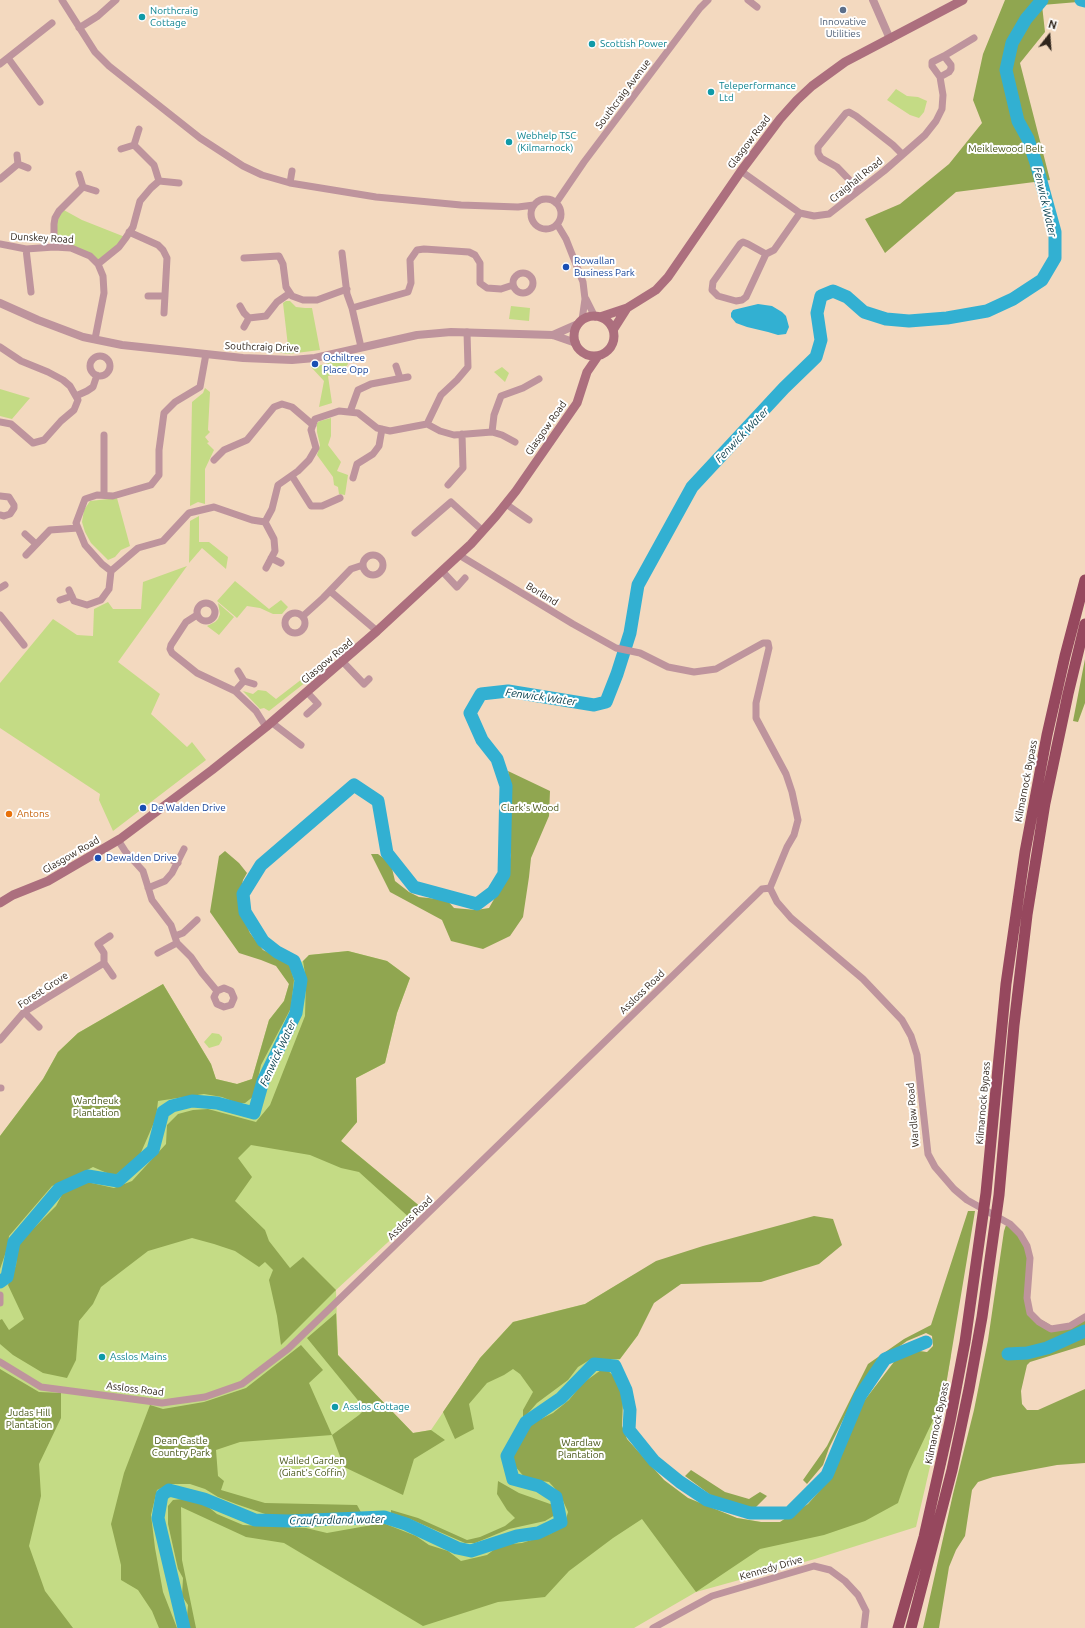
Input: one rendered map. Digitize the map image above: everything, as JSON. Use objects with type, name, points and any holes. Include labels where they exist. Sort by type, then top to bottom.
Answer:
[{"type":"highway","name":"Kilmarnock Bypass","points":[[898,1626],[924,1537],[950,1421],[968,1322],[986,1193],[1006,984],[1025,852],[1047,736],[1065,656],[1085,580]]},
{"type":"highway","points":[[911,1628],[952,1470],[968,1396],[982,1317],[999,1195],[1014,1025],[1031,892],[1045,803],[1068,694],[1085,624]]},
{"type":"highway","points":[[917,1628],[918,1603]]},
{"type":"main road","name":"Glasgow Road","points":[[598,317],[627,308],[656,290],[668,277],[741,171],[780,118],[812,86],[846,62],[963,0]]},
{"type":"main road","name":"Glasgow Road","points":[[614,330],[627,308]]},
{"type":"main road","points":[[590,316],[598,317],[610,324],[614,330],[612,346],[606,352],[598,356],[591,356],[583,352],[576,343],[575,331],[580,322],[590,316]]},
{"type":"main road","name":"Glasgow Road","points":[[583,352],[587,372]]},
{"type":"main road","name":"Glasgow Road","points":[[0,903],[48,881],[118,840],[206,774],[269,724],[377,631],[460,555],[506,504],[577,403],[587,372],[598,356]]},
{"type":"main road","points":[[0,894],[13,896]]},
{"type":"street","points":[[62,0],[95,52],[109,66],[200,138],[243,166],[262,175],[290,182],[362,195],[433,203],[518,207],[534,205],[547,199],[556,203],[561,212],[561,217],[557,224],[546,229],[536,224],[531,214],[534,205]]},
{"type":"street","points":[[79,28],[101,14],[116,0]]},
{"type":"street","name":"Southcraig Avenue","points":[[556,203],[584,162],[700,8],[708,0]]},
{"type":"street","points":[[748,0],[757,7]]},
{"type":"street","points":[[873,0],[890,39]]},
{"type":"street","points":[[0,64],[52,23]]},
{"type":"street","points":[[940,77],[949,72],[951,69],[951,65],[944,56],[974,38]]},
{"type":"street","name":"Craighall Road","points":[[741,171],[800,213],[814,216],[829,214],[842,206],[859,190],[884,171],[925,135],[936,121],[942,109],[943,95],[940,77],[932,66],[932,62],[944,56]]},
{"type":"street","points":[[8,58],[40,102]]},
{"type":"street","points":[[859,190],[837,167],[821,158],[818,153],[818,147],[846,113],[849,112],[856,116],[893,145],[902,154]]},
{"type":"street","points":[[134,145],[139,129]]},
{"type":"street","points":[[121,149],[134,145]]},
{"type":"street","points":[[134,145],[154,165],[159,182]]},
{"type":"street","points":[[17,155],[18,164]]},
{"type":"street","points":[[18,164],[28,168]]},
{"type":"street","points":[[0,179],[18,164]]},
{"type":"street","points":[[290,182],[292,171]]},
{"type":"street","points":[[79,174],[82,187]]},
{"type":"street","points":[[95,339],[104,293],[103,276],[98,264],[119,247],[130,232],[140,201],[151,188],[159,182],[179,183]]},
{"type":"street","points":[[82,187],[96,191]]},
{"type":"street","points":[[54,247],[55,218],[59,211],[82,187]]},
{"type":"street","points":[[766,254],[743,242],[740,244],[712,282],[712,290],[718,296],[736,301],[742,300],[746,297],[766,254],[774,250],[800,213]]},
{"type":"street","points":[[557,224],[566,239],[583,282],[586,299],[598,317]]},
{"type":"street","points":[[130,232],[158,245],[163,250],[167,258],[164,312]]},
{"type":"street","name":"Dunskey Road","points":[[0,244],[26,249],[54,247],[77,249],[90,256],[98,264]]},
{"type":"street","points":[[26,249],[31,292]]},
{"type":"street","points":[[352,308],[408,292],[411,283],[410,260],[417,250],[424,249],[469,252],[475,255],[480,263],[480,283],[487,288],[501,289],[512,285]]},
{"type":"street","points":[[342,253],[347,294],[352,308],[361,347]]},
{"type":"street","points":[[244,258],[279,256],[283,264],[286,287],[292,296],[303,300],[317,300],[347,289]]},
{"type":"street","points":[[249,318],[266,316],[277,302],[290,293]]},
{"type":"street","points":[[148,296],[165,296]]},
{"type":"street","points":[[580,322],[586,299]]},
{"type":"street","name":"Southcraig Drive","points":[[0,302],[70,333],[122,345],[206,354],[292,360],[320,357],[417,335],[467,332],[553,335],[576,343]]},
{"type":"street","points":[[240,306],[249,318]]},
{"type":"street","points":[[244,327],[249,318]]},
{"type":"street","name":"Southcraig Drive","points":[[553,335],[580,322]]},
{"type":"street","points":[[427,424],[441,395],[468,367],[467,332]]},
{"type":"street","points":[[0,347],[21,361],[63,380],[70,386],[78,400],[74,410],[61,421],[44,440],[33,443],[11,424],[0,422]]},
{"type":"street","points":[[111,571],[102,564],[86,545],[76,523],[85,498],[97,495],[113,496],[151,485],[159,475],[159,450],[164,414],[175,402],[200,387],[206,354]]},
{"type":"street","points":[[396,366],[400,378]]},
{"type":"street","points":[[76,396],[88,391],[97,375]]},
{"type":"street","points":[[350,412],[358,390],[371,384],[408,377]]},
{"type":"street","points":[[492,432],[494,415],[501,396],[523,388],[539,379]]},
{"type":"street","points":[[214,460],[224,450],[248,440],[274,407],[282,404],[292,408],[313,425]]},
{"type":"street","points":[[265,522],[272,509],[278,486],[298,471],[309,460],[316,448],[311,430],[315,419],[339,411],[358,413],[377,428],[390,431],[427,424],[440,431],[454,435],[492,432],[502,435],[515,442]]},
{"type":"street","points":[[353,478],[357,464],[373,454],[379,446],[382,429]]},
{"type":"street","points":[[448,485],[463,468],[462,434]]},
{"type":"street","points":[[104,435],[104,495]]},
{"type":"street","points":[[292,476],[311,506],[322,506],[340,498]]},
{"type":"street","points":[[0,496],[9,497],[14,502],[14,508],[10,514],[4,516],[0,515]]},
{"type":"street","points":[[415,533],[451,502],[483,531]]},
{"type":"street","points":[[506,504],[529,520]]},
{"type":"street","points":[[60,600],[71,593],[74,601],[88,605],[101,600],[109,589],[111,571],[138,548],[163,541],[189,514],[214,507],[252,520],[265,522]]},
{"type":"street","points":[[265,522],[274,539],[274,551],[266,568]]},
{"type":"street","points":[[26,555],[50,530],[78,528]]},
{"type":"street","points":[[25,534],[36,544]]},
{"type":"street","name":"Borland","points":[[460,555],[566,620],[616,648],[640,653],[668,667],[694,672],[716,669],[763,644],[768,643],[769,646],[766,661],[756,702],[756,718],[786,774],[792,792],[798,820],[796,831],[787,847],[770,888]]},
{"type":"street","points":[[271,558],[281,563]]},
{"type":"street","points":[[303,616],[351,569],[363,565]]},
{"type":"street","points":[[442,571],[457,586],[465,578]]},
{"type":"street","points":[[330,591],[377,631]]},
{"type":"street","points":[[197,615],[186,622],[171,645],[170,649],[172,653],[197,673],[235,691],[269,724],[301,745]]},
{"type":"street","points":[[0,616],[24,645]]},
{"type":"street","points":[[342,662],[364,684],[369,679]]},
{"type":"street","points":[[238,671],[244,681],[254,684]]},
{"type":"street","points":[[235,691],[244,681]]},
{"type":"street","points":[[307,692],[318,704],[307,714]]},
{"type":"street","points":[[118,840],[125,852],[143,870],[152,900],[168,921],[176,939],[217,991]]},
{"type":"street","points":[[148,888],[165,881],[172,873],[184,849]]},
{"type":"street","points":[[168,858],[178,862]]},
{"type":"street","name":"Wardlaw Road","points":[[770,888],[777,902],[791,918],[863,979],[902,1020],[911,1036],[917,1055],[928,1154],[935,1167],[954,1189],[968,1200],[1010,1224],[1017,1230],[1024,1240],[1030,1258],[1027,1298],[1030,1313],[1039,1322],[1051,1329],[1070,1326],[1085,1317]]},
{"type":"street","name":"Assloss Road","points":[[0,1362],[41,1387],[162,1403],[205,1397],[242,1384],[288,1349],[758,892],[770,888]]},
{"type":"street","points":[[158,953],[197,920]]},
{"type":"street","points":[[110,936],[98,944],[104,953],[104,963],[113,976]]},
{"type":"street","name":"Forest Grove","points":[[0,1040],[24,1012],[104,963]]},
{"type":"street","points":[[24,1012],[38,1027]]},
{"type":"street","name":"Kennedy Drive","points":[[653,1628],[712,1596],[814,1566],[830,1570],[845,1581],[858,1594],[866,1611],[864,1628]]},
{"type":"green space","name":"Meiklewood Belt","points":[[1005,0],[1085,0],[1085,6],[1078,2],[1042,5],[1045,32],[1020,63],[1050,180],[956,192],[885,253],[865,219],[900,204],[949,164],[982,123],[973,100],[983,54]]},
{"type":"green space","points":[[896,89],[907,96],[918,97],[927,101],[924,112],[919,118],[910,115],[887,100]]},
{"type":"green space","points":[[62,209],[82,220],[125,237],[98,263],[90,255],[55,246],[55,224]]},
{"type":"green space","points":[[290,301],[296,307],[312,308],[320,350],[288,354],[265,350],[265,347],[288,346],[283,303]]},
{"type":"green space","points":[[511,306],[530,308],[529,321],[509,319]]},
{"type":"green space","points":[[345,357],[348,364],[345,368],[338,374],[328,376],[332,403],[319,407],[324,381],[311,367],[326,364]]},
{"type":"green space","points":[[502,367],[509,373],[505,382],[494,372]]},
{"type":"green space","points":[[205,388],[210,392],[208,430],[210,432],[205,437],[209,442],[207,443],[214,450],[205,469],[205,504],[198,502],[190,506],[192,402],[203,393]]},
{"type":"green space","points":[[0,389],[30,398],[12,419],[0,416]]},
{"type":"green space","points":[[331,418],[331,436],[328,445],[341,462],[337,471],[348,475],[345,495],[339,494],[338,487],[334,485],[333,477],[317,455],[320,445],[317,432],[317,423]]},
{"type":"green space","points":[[117,498],[130,546],[121,550],[115,557],[108,560],[91,543],[82,522],[84,510],[90,501]]},
{"type":"green space","points":[[199,516],[199,542],[209,542],[228,557],[226,569],[202,548],[189,563],[190,521]]},
{"type":"green space","points":[[187,566],[118,662],[160,694],[151,714],[187,747],[192,742],[206,760],[113,831],[99,800],[100,794],[0,728],[0,683],[53,619],[77,635],[93,636],[94,609],[108,602],[113,609],[141,609],[143,582]]},
{"type":"green space","points":[[235,581],[269,609],[281,600],[288,607],[282,614],[273,614],[260,608],[247,606],[237,618],[217,601]]},
{"type":"green space","points":[[218,603],[234,617],[219,635],[207,626],[218,619],[220,614]]},
{"type":"green space","points":[[1085,659],[1085,703],[1078,722],[1073,721]]},
{"type":"green space","points":[[302,679],[306,682],[269,711],[264,708],[260,709],[243,691],[253,694],[258,690],[266,691],[276,699]]},
{"type":"green space","name":"Clark's Wood","points":[[508,771],[550,791],[549,816],[531,858],[523,917],[510,936],[483,949],[451,941],[442,920],[390,892],[371,854],[378,854],[391,864],[395,881],[409,892],[419,897],[447,900],[454,908],[476,910],[489,908],[505,880],[511,855],[509,822],[512,791]]},
{"type":"green space","name":"Wardneuk Plantation","points":[[225,851],[239,863],[247,873],[243,880],[238,906],[250,933],[263,950],[278,957],[290,966],[294,980],[291,1008],[261,1065],[254,1096],[245,1103],[237,1103],[222,1097],[204,1094],[158,1101],[156,1118],[139,1157],[114,1176],[93,1167],[52,1186],[9,1236],[8,1246],[0,1269],[0,1136],[43,1079],[58,1052],[78,1033],[163,984],[211,1064],[216,1079],[237,1084],[252,1079],[269,1020],[284,1001],[289,984],[276,966],[239,953],[210,912],[219,856]]},
{"type":"green space","name":"Dean Castle Country Park","points":[[348,951],[387,961],[410,978],[397,1013],[385,1063],[356,1078],[357,1122],[341,1141],[422,1208],[412,1220],[336,1290],[338,1355],[413,1433],[431,1430],[480,1358],[513,1322],[585,1304],[635,1274],[638,1335],[611,1373],[617,1379],[623,1400],[622,1426],[627,1439],[664,1480],[688,1498],[737,1518],[761,1522],[780,1522],[808,1504],[831,1478],[858,1409],[897,1358],[919,1351],[951,1356],[935,1445],[916,1527],[815,1559],[696,1592],[634,1628],[0,1628],[0,1136],[43,1079],[58,1052],[78,1033],[163,984],[211,1064],[216,1079],[237,1084],[252,1079],[269,1020],[284,1001],[289,984],[282,974],[290,966],[303,961],[309,955]]},
{"type":"green space","points":[[348,951],[387,961],[410,978],[397,1013],[385,1063],[356,1078],[357,1122],[341,1141],[422,1208],[412,1220],[359,1172],[341,1168],[310,1155],[251,1145],[238,1158],[252,1177],[235,1201],[265,1230],[269,1241],[290,1268],[303,1257],[336,1290],[281,1345],[277,1316],[269,1280],[273,1270],[265,1262],[259,1267],[235,1251],[192,1238],[148,1251],[101,1287],[93,1304],[79,1321],[76,1360],[67,1378],[43,1373],[13,1355],[0,1344],[0,1320],[2,1319],[9,1330],[24,1319],[8,1285],[16,1265],[18,1244],[56,1206],[64,1191],[87,1182],[114,1188],[132,1181],[166,1144],[167,1125],[178,1114],[193,1110],[208,1109],[256,1122],[270,1105],[305,1016],[306,980],[303,961],[309,955]]},
{"type":"green space","points":[[212,1033],[219,1034],[222,1037],[222,1040],[219,1045],[209,1048],[204,1042]]},
{"type":"green space","name":"Wardlaw Plantation","points":[[968,1211],[975,1211],[944,1397],[909,1471],[898,1503],[865,1521],[824,1535],[760,1549],[696,1592],[642,1519],[613,1538],[569,1571],[545,1597],[498,1602],[423,1626],[284,1543],[246,1537],[181,1507],[182,1560],[196,1628],[189,1628],[187,1617],[188,1605],[182,1596],[183,1578],[178,1569],[168,1524],[168,1506],[173,1500],[191,1498],[206,1505],[217,1514],[243,1525],[306,1528],[327,1533],[383,1523],[416,1536],[429,1545],[448,1551],[461,1561],[487,1555],[500,1545],[522,1543],[550,1534],[564,1526],[568,1512],[560,1494],[549,1482],[526,1479],[514,1465],[513,1457],[531,1424],[553,1413],[569,1400],[583,1383],[601,1370],[606,1369],[617,1379],[623,1400],[622,1426],[627,1439],[664,1480],[688,1498],[737,1518],[761,1522],[780,1522],[808,1504],[831,1478],[858,1409],[897,1358],[919,1351],[927,1352],[933,1346],[932,1336],[926,1333],[907,1341],[875,1364],[857,1392],[829,1448],[823,1465],[807,1484],[803,1480],[827,1446],[868,1364],[904,1339],[931,1325]]},
{"type":"green space","points":[[814,1216],[833,1219],[842,1245],[819,1264],[761,1282],[681,1284],[654,1303],[638,1335],[620,1359],[591,1359],[578,1367],[568,1380],[537,1403],[523,1419],[523,1410],[533,1392],[520,1374],[513,1369],[487,1383],[469,1404],[474,1429],[455,1439],[443,1412],[480,1358],[513,1322],[585,1304],[656,1261],[703,1246]]},
{"type":"green space","points":[[1007,1222],[1027,1246],[1030,1313],[1057,1329],[1085,1317],[1085,1345],[1030,1362],[1027,1365],[1021,1391],[1022,1404],[1027,1410],[1038,1410],[1085,1389],[1085,1463],[1057,1465],[993,1477],[978,1482],[972,1490],[965,1536],[956,1550],[949,1567],[939,1628],[923,1628],[953,1494],[974,1410],[988,1340],[1004,1231]]},
{"type":"green space","points":[[336,1313],[338,1355],[413,1433],[431,1430],[445,1440],[414,1459],[403,1495],[344,1467],[332,1435],[365,1409],[307,1338]]},
{"type":"green space","points":[[301,1345],[323,1370],[309,1383],[332,1435],[240,1442],[216,1450],[218,1476],[224,1481],[221,1490],[265,1503],[357,1505],[362,1514],[299,1517],[268,1515],[218,1497],[205,1489],[190,1484],[170,1484],[157,1490],[151,1515],[155,1548],[163,1592],[177,1628],[159,1628],[152,1611],[138,1590],[121,1580],[121,1565],[111,1524],[124,1473],[150,1405],[163,1409],[204,1402],[246,1388]]},
{"type":"green space","name":"Judas Hill Plantation","points":[[0,1369],[39,1392],[61,1393],[61,1418],[39,1464],[41,1496],[29,1546],[45,1591],[73,1628],[0,1628]]},
{"type":"green space","points":[[691,1470],[725,1492],[749,1499],[760,1492],[767,1496],[755,1508],[716,1499],[685,1476]]},
{"type":"green space","points":[[498,1481],[519,1493],[553,1505],[555,1515],[545,1521],[509,1529],[475,1543],[465,1543],[410,1519],[391,1513],[391,1510],[418,1518],[467,1540],[480,1537],[505,1526],[515,1518],[507,1510],[497,1494]]},
{"type":"water","points":[[758,304],[772,306],[786,316],[789,327],[786,334],[778,335],[747,327],[736,323],[731,317],[733,310]]},
{"type":"waterway","name":"Fenwick Water","points":[[0,1282],[7,1277],[14,1242],[59,1189],[88,1176],[118,1181],[153,1150],[163,1112],[172,1106],[192,1101],[217,1103],[254,1113],[263,1081],[296,1013],[301,980],[294,961],[277,952],[263,941],[245,912],[243,894],[261,865],[354,785],[378,801],[387,853],[414,887],[477,904],[493,892],[504,874],[506,786],[497,759],[482,740],[470,713],[481,694],[508,691],[594,705],[606,702],[630,633],[638,585],[692,487],[784,388],[816,357],[821,340],[817,313],[821,296],[833,291],[847,297],[864,312],[886,319],[909,321],[947,318],[987,311],[1013,299],[1042,280],[1055,258],[1055,232],[1036,163],[1028,139],[1018,121],[1006,70],[1012,43],[1026,19],[1042,0]]},
{"type":"waterway","name":"Fenwick Water","points":[[1081,0],[1085,1]]},
{"type":"waterway","name":"Craufurdland water","points":[[1008,1354],[1027,1353],[1047,1348],[1085,1331]]},
{"type":"waterway","name":"Craufurdland water","points":[[184,1628],[158,1518],[162,1495],[169,1490],[204,1499],[255,1520],[289,1521],[384,1517],[406,1524],[457,1548],[471,1551],[517,1536],[538,1533],[561,1522],[556,1497],[539,1486],[513,1479],[507,1456],[526,1422],[561,1398],[594,1364],[615,1366],[626,1390],[630,1410],[629,1430],[654,1461],[680,1482],[707,1500],[750,1513],[789,1513],[827,1475],[860,1396],[885,1359],[926,1342]]},
{"type":"place","name":"Innovative Utilities","points":[[843,10]]},
{"type":"place","name":"Northcraig Cottage","points":[[142,17]]},
{"type":"place","name":"Scottish Power","points":[[592,44]]},
{"type":"place","name":"Teleperformance Ltd","points":[[711,92]]},
{"type":"place","name":"Webhelp TSC (Kilmarnock)","points":[[509,142]]},
{"type":"place","name":"Rowallan Business Park","points":[[566,267]]},
{"type":"place","name":"Ochiltree Place Opp","points":[[315,364]]},
{"type":"place","name":"De Walden Drive","points":[[143,808]]},
{"type":"place","name":"Antons","points":[[9,814]]},
{"type":"place","name":"Dewalden Drive","points":[[98,858]]},
{"type":"place","name":"Asslos Mains","points":[[102,1357]]},
{"type":"place","name":"Asslos Cottage","points":[[335,1407]]},
{"type":"park label","name":"Walled Garden (Giant's Coffin)","points":[[312,1466]]}]
